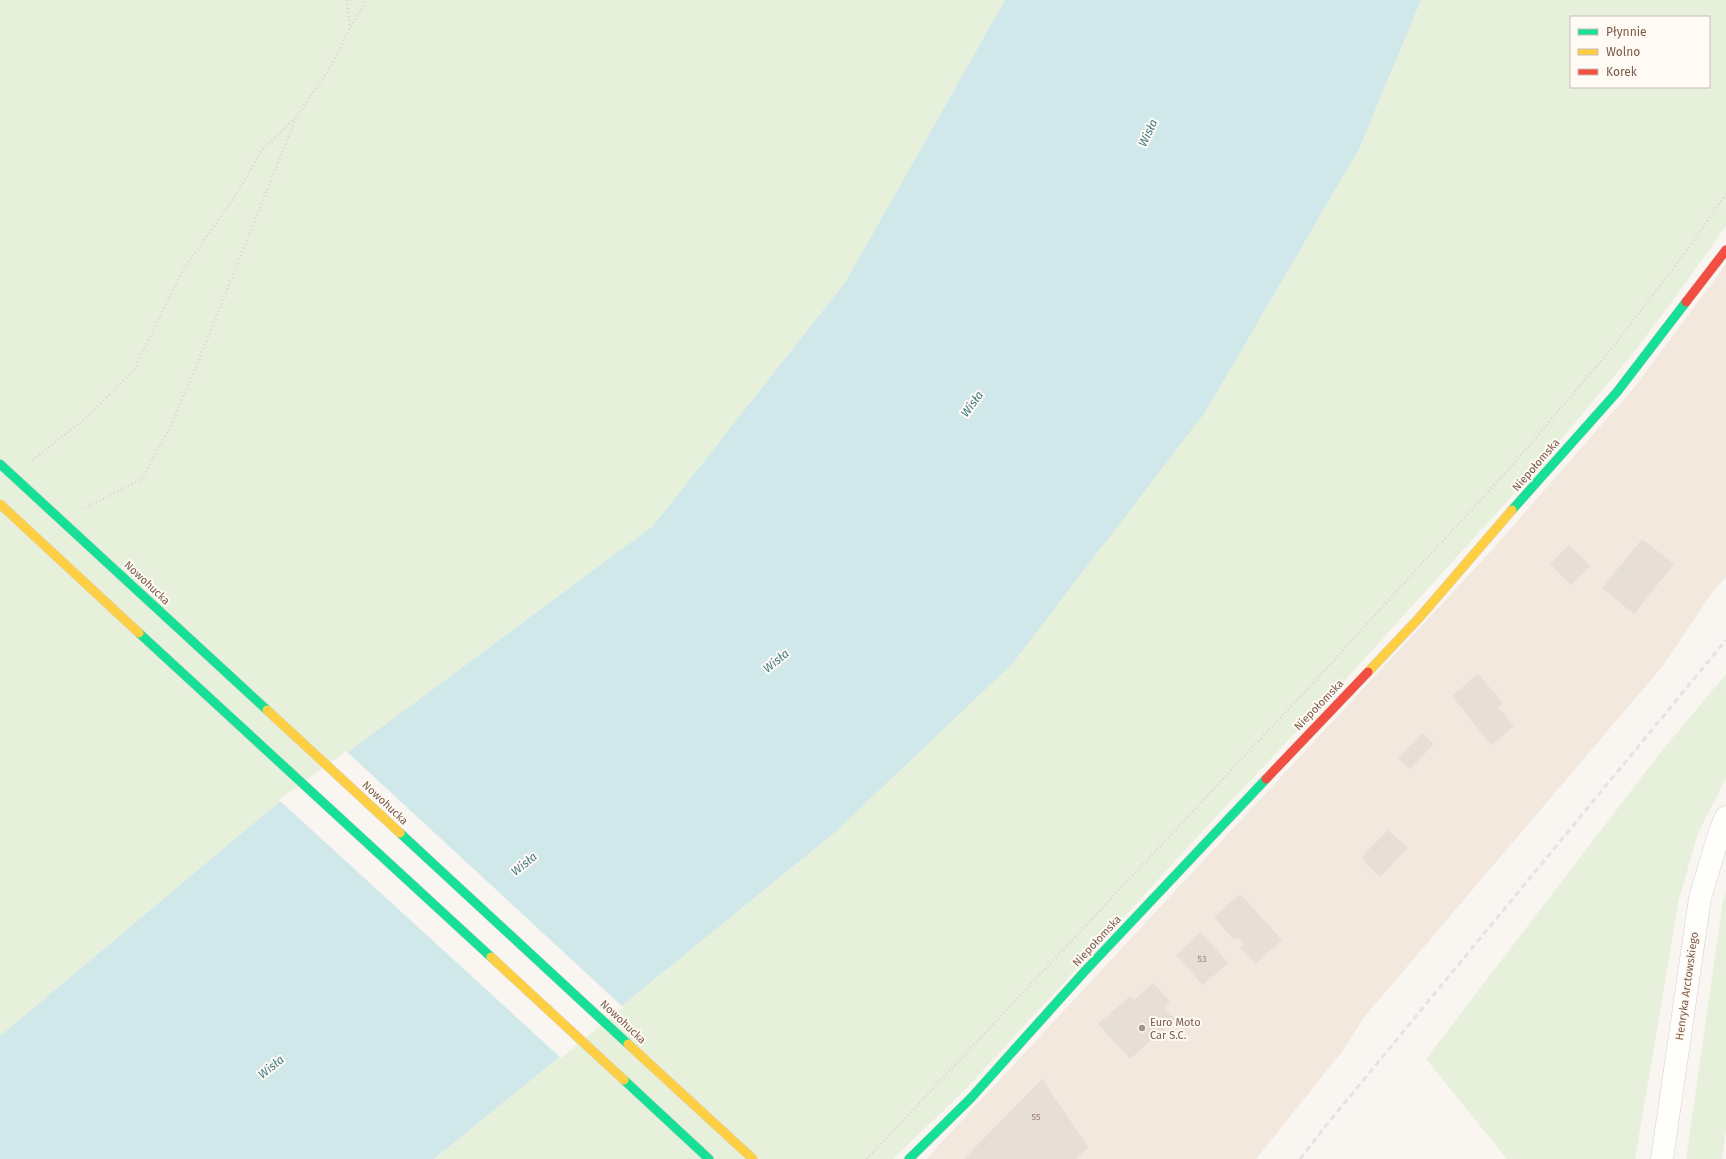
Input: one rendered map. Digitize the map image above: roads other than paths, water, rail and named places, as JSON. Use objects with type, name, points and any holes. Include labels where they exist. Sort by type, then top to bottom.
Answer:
[{"type":"main road","name":"Niepołomska","points":[[909,1159],[971,1098],[1090,966],[1419,618],[1545,472],[1617,392],[1726,250]]},
{"type":"main road","name":"Nowohucka","points":[[0,464],[753,1159]]},
{"type":"main road","points":[[0,504],[709,1159]]},
{"type":"street","name":"Henryka Arctowskiego","points":[[1662,1159],[1700,898],[1720,831],[1726,817]]},
{"type":"water","name":"Wisła","points":[[1005,0],[1421,0],[1359,149],[1206,411],[1012,664],[834,833],[434,1159],[0,1159],[0,1036],[267,812],[653,526],[846,281]]},
{"type":"railway","points":[[1300,1159],[1726,640]]},
{"type":"place","name":"Euro Moto Car S.C.","points":[[1142,1028]]}]
